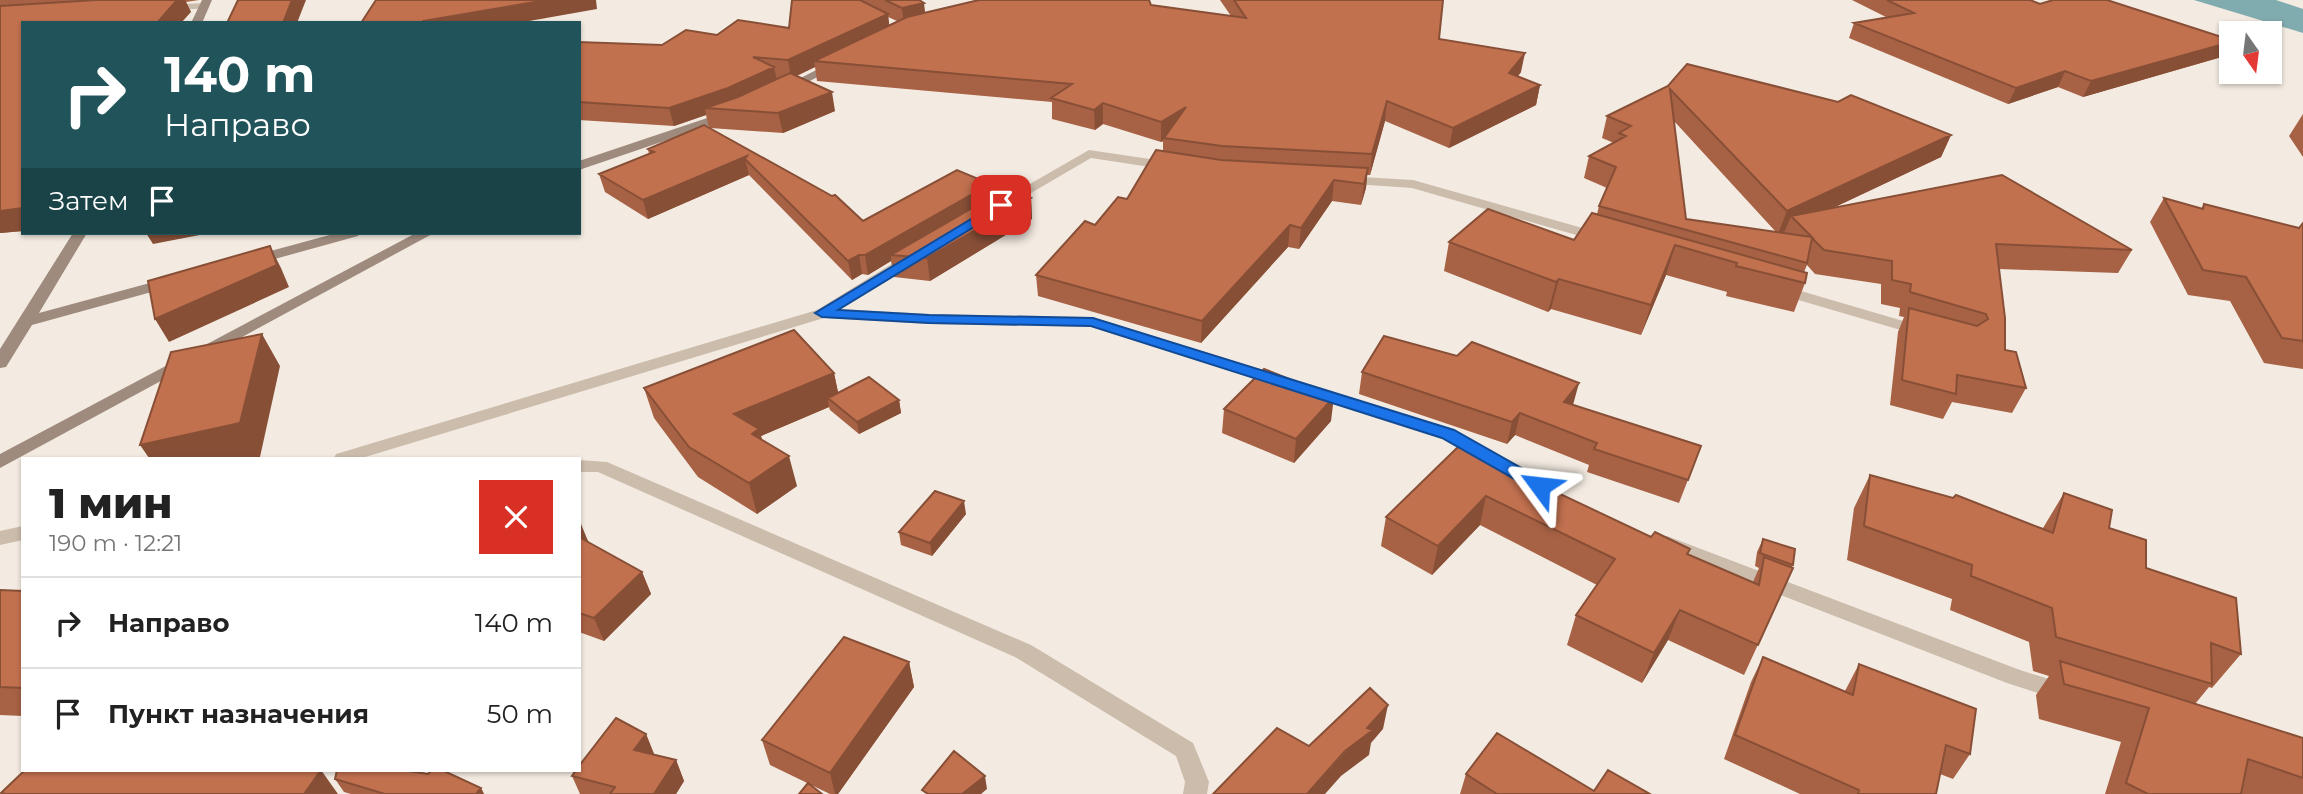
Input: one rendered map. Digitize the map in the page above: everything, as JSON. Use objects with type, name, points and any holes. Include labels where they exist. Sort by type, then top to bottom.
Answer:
[{"type":"street","points":[[150,9],[206,3]]},
{"type":"street","points":[[197,21],[206,3]]},
{"type":"street","points":[[773,95],[845,60]]},
{"type":"street","points":[[581,165],[737,113]]},
{"type":"street","points":[[983,215],[1089,154],[1182,168]]},
{"type":"street","points":[[1331,180],[1413,184],[1610,241]]},
{"type":"street","points":[[0,363],[79,235]]},
{"type":"street","points":[[235,265],[345,235]]},
{"type":"street","points":[[0,462],[423,235]]},
{"type":"street","points":[[346,457],[822,313],[924,250]]},
{"type":"street","points":[[27,321],[183,279]]},
{"type":"street","points":[[1768,286],[1938,336]]},
{"type":"street","points":[[822,313],[929,319],[1093,322],[1448,434],[1563,499]]},
{"type":"street","points":[[581,466],[600,466],[1023,651],[1185,750],[1197,782],[1195,794]]},
{"type":"street","points":[[0,538],[21,533]]},
{"type":"street","points":[[1651,537],[2014,677],[2080,698]]},
{"type":"water","points":[[2194,0],[2276,0],[2303,9],[2303,33],[2282,27],[2282,21],[2263,21]]},
{"type":"building","points":[[96,0],[177,0],[159,21],[21,21],[21,208],[0,211],[0,6]]},
{"type":"building","points":[[238,0],[292,0],[284,21],[228,21]]},
{"type":"building","points":[[376,0],[547,0],[423,21],[362,21]]},
{"type":"building","points":[[792,0],[860,0],[888,14],[788,60],[753,57],[774,67],[728,88],[669,108],[581,102],[581,42],[662,45],[686,30],[717,35],[738,20],[789,28]]},
{"type":"building","points":[[885,0],[919,0],[924,3],[902,8]]},
{"type":"building","points":[[979,0],[1149,0],[1151,5],[1246,18],[1234,0],[1443,0],[1439,39],[1525,53],[1509,73],[1540,85],[1453,128],[1387,101],[1372,154],[1222,146],[1164,138],[1186,107],[1161,122],[1103,103],[1094,110],[1051,98],[1072,84],[814,61],[907,17]]},
{"type":"building","points":[[1887,0],[2030,0],[2040,4],[2053,0],[2107,0],[2219,36],[2219,45],[2091,81],[2065,71],[2016,88],[1854,23],[1914,13]]},
{"type":"building","points":[[1687,64],[1838,102],[1851,95],[1951,135],[1787,211],[1670,89],[1686,219],[1812,237],[1791,216],[2002,175],[2132,250],[1996,244],[2005,318],[2005,350],[2016,352],[2026,388],[1957,375],[1956,394],[1902,380],[1909,308],[1977,326],[1988,319],[1986,314],[1910,292],[1911,284],[1892,280],[1892,261],[1824,250],[1812,238],[1807,263],[1599,206],[1616,167],[1589,156],[1626,136],[1619,133],[1631,126],[1607,116],[1668,86]]},
{"type":"building","points":[[790,73],[832,92],[778,113],[705,108],[738,97]]},
{"type":"building","points":[[704,125],[832,196],[835,195],[863,221],[957,170],[990,184],[865,255],[848,261],[745,159],[747,156],[643,200],[599,174],[654,152],[648,149]]},
{"type":"building","points":[[1156,150],[1221,160],[1368,168],[1364,184],[1334,180],[1301,228],[1290,225],[1202,321],[1036,275],[1085,221],[1095,225],[1118,197],[1127,199]]},
{"type":"building","points":[[1007,188],[1031,198],[927,258],[891,255]]},
{"type":"building","points":[[2164,198],[2203,209],[2204,204],[2299,228],[2303,223],[2303,341],[2282,338],[2246,277],[2203,270]]},
{"type":"building","points":[[1488,209],[1574,240],[1592,213],[1807,273],[1805,283],[1736,266],[1737,263],[1675,245],[1651,305],[1559,279],[1556,282],[1449,242]]},
{"type":"building","points":[[270,246],[277,265],[155,319],[148,281]]},
{"type":"building","points":[[794,330],[834,373],[734,414],[759,429],[752,434],[789,456],[749,483],[689,447],[644,388]]},
{"type":"building","points":[[262,334],[240,423],[140,445],[171,352]]},
{"type":"building","points":[[1384,336],[1457,356],[1472,342],[1579,383],[1564,402],[1701,446],[1688,480],[1594,449],[1597,443],[1520,413],[1512,422],[1362,372]]},
{"type":"building","points":[[1264,369],[1334,397],[1296,439],[1224,409]]},
{"type":"building","points":[[869,377],[899,400],[857,422],[828,398]]},
{"type":"building","points":[[1459,446],[1651,537],[1655,532],[1690,549],[1687,554],[1759,585],[1764,557],[1793,568],[1758,645],[1680,610],[1654,653],[1576,615],[1615,559],[1486,496],[1438,546],[1386,517]]},
{"type":"building","points":[[1870,475],[1953,498],[1956,495],[2053,533],[2064,493],[2112,510],[2109,528],[2146,540],[2146,568],[2236,598],[2241,654],[2211,643],[2212,684],[2056,637],[2052,608],[1971,576],[1972,565],[1864,526]]},
{"type":"building","points":[[935,491],[964,501],[930,543],[899,532]]},
{"type":"building","points":[[581,538],[642,572],[594,618],[581,614]]},
{"type":"building","points":[[1763,539],[1795,549],[1793,565],[1760,553]]},
{"type":"building","points":[[0,590],[21,591],[21,688],[0,687]]},
{"type":"building","points":[[844,637],[909,662],[830,773],[762,740]]},
{"type":"building","points":[[1763,657],[1853,695],[1859,664],[1976,709],[1970,754],[1946,745],[1936,794],[1858,794],[1859,790],[1735,735]]},
{"type":"building","points":[[2060,661],[2303,738],[2303,778],[2248,759],[2241,794],[2148,794],[2126,783],[2149,708],[2064,684]]},
{"type":"building","points":[[1370,688],[1388,705],[1367,728],[1373,730],[1345,751],[1307,794],[1213,794],[1277,728],[1309,746]]},
{"type":"building","points":[[616,718],[646,734],[634,750],[676,760],[654,794],[610,794],[615,787],[572,776],[575,772],[581,772],[581,763]]},
{"type":"building","points":[[1497,733],[1594,791],[1608,770],[1650,794],[1497,794],[1466,774]]},
{"type":"building","points":[[954,751],[985,776],[962,794],[928,794],[922,790]]},
{"type":"building","points":[[23,772],[320,772],[304,794],[1,793]]},
{"type":"building","points":[[337,772],[446,772],[481,788],[476,794],[385,794],[335,779]]},
{"type":"building","points":[[808,783],[822,794],[799,794]]},
{"type":"route","points":[[1001,205],[912,256],[822,313],[929,319],[1093,322],[1448,434],[1540,486]]}]
